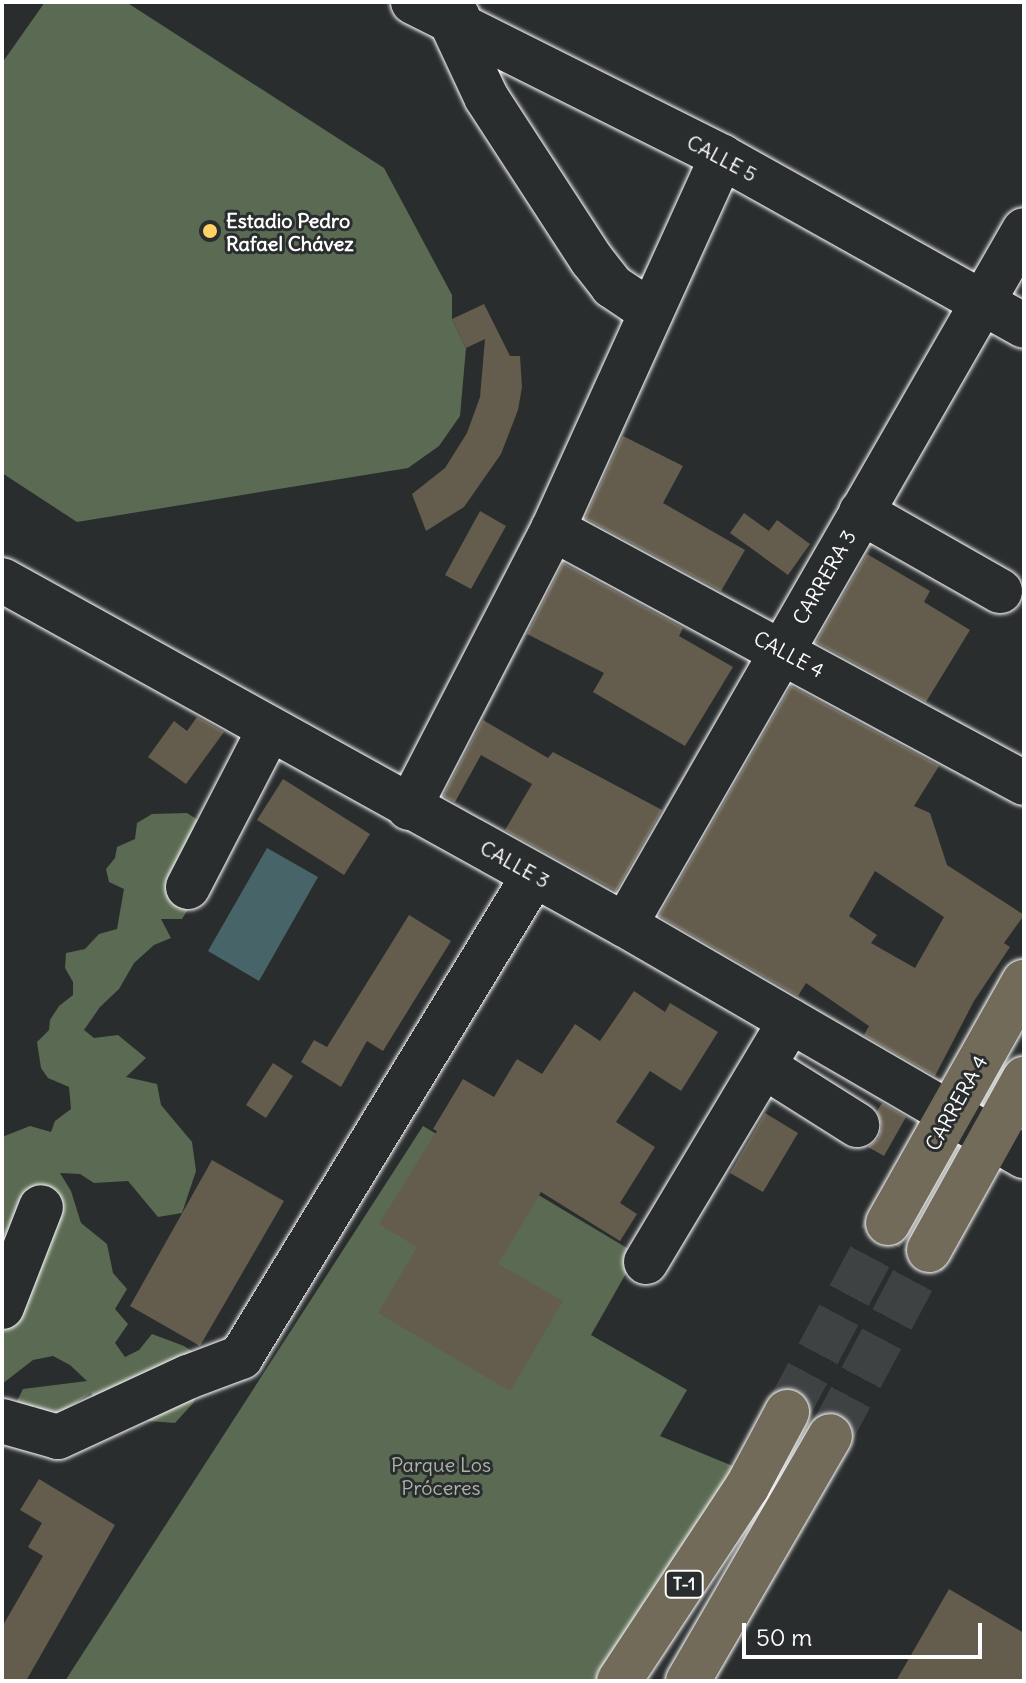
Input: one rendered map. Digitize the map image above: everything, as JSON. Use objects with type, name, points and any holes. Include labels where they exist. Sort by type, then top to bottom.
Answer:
[{"type":"highway","name":"CARRERA 4","points":[[888,1223],[1024,982]]},
{"type":"highway","points":[[929,1250],[1007,1147],[1024,1079]]},
{"type":"highway","name":"T-1","points":[[619,1681],[747,1487],[787,1412]]},
{"type":"highway","name":"T-1","points":[[688,1681],[830,1436]]},
{"type":"street","name":"CALLE 5","points":[[413,2],[461,13],[1024,326]]},
{"type":"street","points":[[461,13],[486,97],[592,260],[612,286],[651,312]]},
{"type":"street","points":[[409,808],[553,529],[722,157]]},
{"type":"street","name":"CARRERA 3","points":[[625,925],[1024,230]]},
{"type":"street","points":[[861,512],[1000,591]]},
{"type":"street","name":"CALLE 4","points":[[553,529],[1024,783]]},
{"type":"street","name":"CALLE 3","points":[[2,580],[625,925],[1007,1147]]},
{"type":"street","points":[[188,887],[269,730]]},
{"type":"street","points":[[2,1421],[58,1437],[188,1377],[241,1357],[534,875]]},
{"type":"street","points":[[646,1262],[790,1021]]},
{"type":"street","points":[[765,1067],[857,1125]]},
{"type":"street","points":[[2,1307],[41,1207]]},
{"type":"green space","name":"Estadio Pedro Rafael Chávez","points":[[45,2],[126,2],[384,168],[452,295],[452,319],[466,348],[460,416],[439,446],[408,468],[77,522],[2,473],[2,63]]},
{"type":"green space","points":[[187,813],[201,822],[192,903],[182,919],[161,919],[171,938],[154,945],[134,963],[119,989],[100,1007],[84,1030],[94,1038],[118,1035],[146,1058],[126,1077],[157,1084],[161,1105],[192,1142],[196,1171],[182,1213],[158,1217],[128,1181],[94,1183],[80,1174],[60,1173],[71,1191],[81,1223],[107,1244],[113,1273],[127,1289],[115,1309],[128,1324],[115,1343],[125,1357],[139,1350],[152,1334],[184,1346],[202,1358],[194,1402],[175,1423],[149,1421],[135,1412],[95,1403],[91,1393],[69,1407],[55,1425],[35,1406],[20,1414],[16,1403],[23,1389],[87,1381],[70,1365],[53,1356],[33,1360],[2,1384],[2,1137],[30,1126],[51,1132],[55,1121],[71,1109],[69,1087],[48,1078],[41,1068],[37,1042],[49,1030],[50,1020],[59,1006],[73,995],[73,982],[65,968],[66,953],[85,949],[99,934],[117,929],[124,889],[109,882],[106,869],[115,858],[117,847],[135,839],[137,823],[152,814]]},
{"type":"green space","name":"Parque Los Próceres","points":[[423,1126],[637,1254],[591,1335],[687,1390],[660,1436],[740,1469],[601,1681],[65,1681]]},
{"type":"water","points":[[267,848],[318,877],[259,981],[208,951]]},
{"type":"building","points":[[484,304],[510,356],[520,356],[522,387],[518,410],[501,454],[464,507],[426,531],[412,494],[445,468],[467,433],[480,397],[485,339],[466,348],[452,319]]},
{"type":"building","points":[[623,436],[683,466],[663,503],[745,550],[721,591],[585,518]]},
{"type":"building","points":[[480,511],[506,526],[471,589],[445,575]]},
{"type":"building","points":[[744,513],[769,531],[777,520],[810,544],[788,575],[730,533]]},
{"type":"building","points":[[867,554],[930,591],[924,602],[970,630],[926,702],[816,642]]},
{"type":"building","points":[[563,563],[683,628],[679,636],[733,667],[685,746],[593,692],[604,673],[527,634]]},
{"type":"building","points":[[791,686],[939,766],[914,806],[930,813],[947,865],[1024,915],[1004,943],[1010,947],[974,1001],[935,1076],[864,1035],[869,1026],[806,983],[798,996],[659,916]],"holes":[[[875,871],[944,917],[915,968],[871,943],[877,935],[849,916]]]},
{"type":"building","points":[[197,717],[224,732],[186,784],[148,757],[174,721],[187,731]]},
{"type":"building","points":[[483,720],[548,758],[553,752],[662,810],[616,891],[505,830],[532,784],[481,755],[455,802],[443,796]]},
{"type":"building","points":[[283,779],[370,834],[344,875],[257,820]]},
{"type":"building","points":[[409,915],[451,941],[383,1051],[367,1041],[341,1087],[301,1062],[314,1040],[327,1047]]},
{"type":"building","points":[[634,991],[665,1012],[670,1003],[718,1032],[681,1091],[650,1071],[616,1122],[655,1147],[620,1203],[637,1214],[620,1241],[541,1192],[498,1264],[563,1301],[510,1391],[378,1313],[417,1247],[379,1224],[437,1131],[433,1129],[463,1079],[494,1097],[517,1059],[542,1074],[575,1024],[600,1041]]},
{"type":"building","points":[[273,1063],[293,1076],[266,1118],[246,1105]]},
{"type":"building","points":[[882,1103],[906,1117],[884,1156],[868,1147],[878,1139],[882,1127],[877,1111]]},
{"type":"building","points":[[765,1113],[798,1133],[763,1192],[730,1173]]},
{"type":"building","points":[[212,1160],[284,1201],[200,1346],[130,1306]]},
{"type":"building","points":[[39,1479],[115,1525],[26,1681],[2,1681],[2,1627],[43,1556],[28,1547],[42,1523],[20,1510]]},
{"type":"building","points":[[949,1589],[1024,1633],[1024,1681],[896,1681]]},
{"type":"tunnel","points":[[787,1412],[888,1223]]},
{"type":"tunnel","points":[[830,1436],[929,1250]]},
{"type":"place","name":"Estadio Pedro Rafael Chávez","points":[[210,231]]}]
